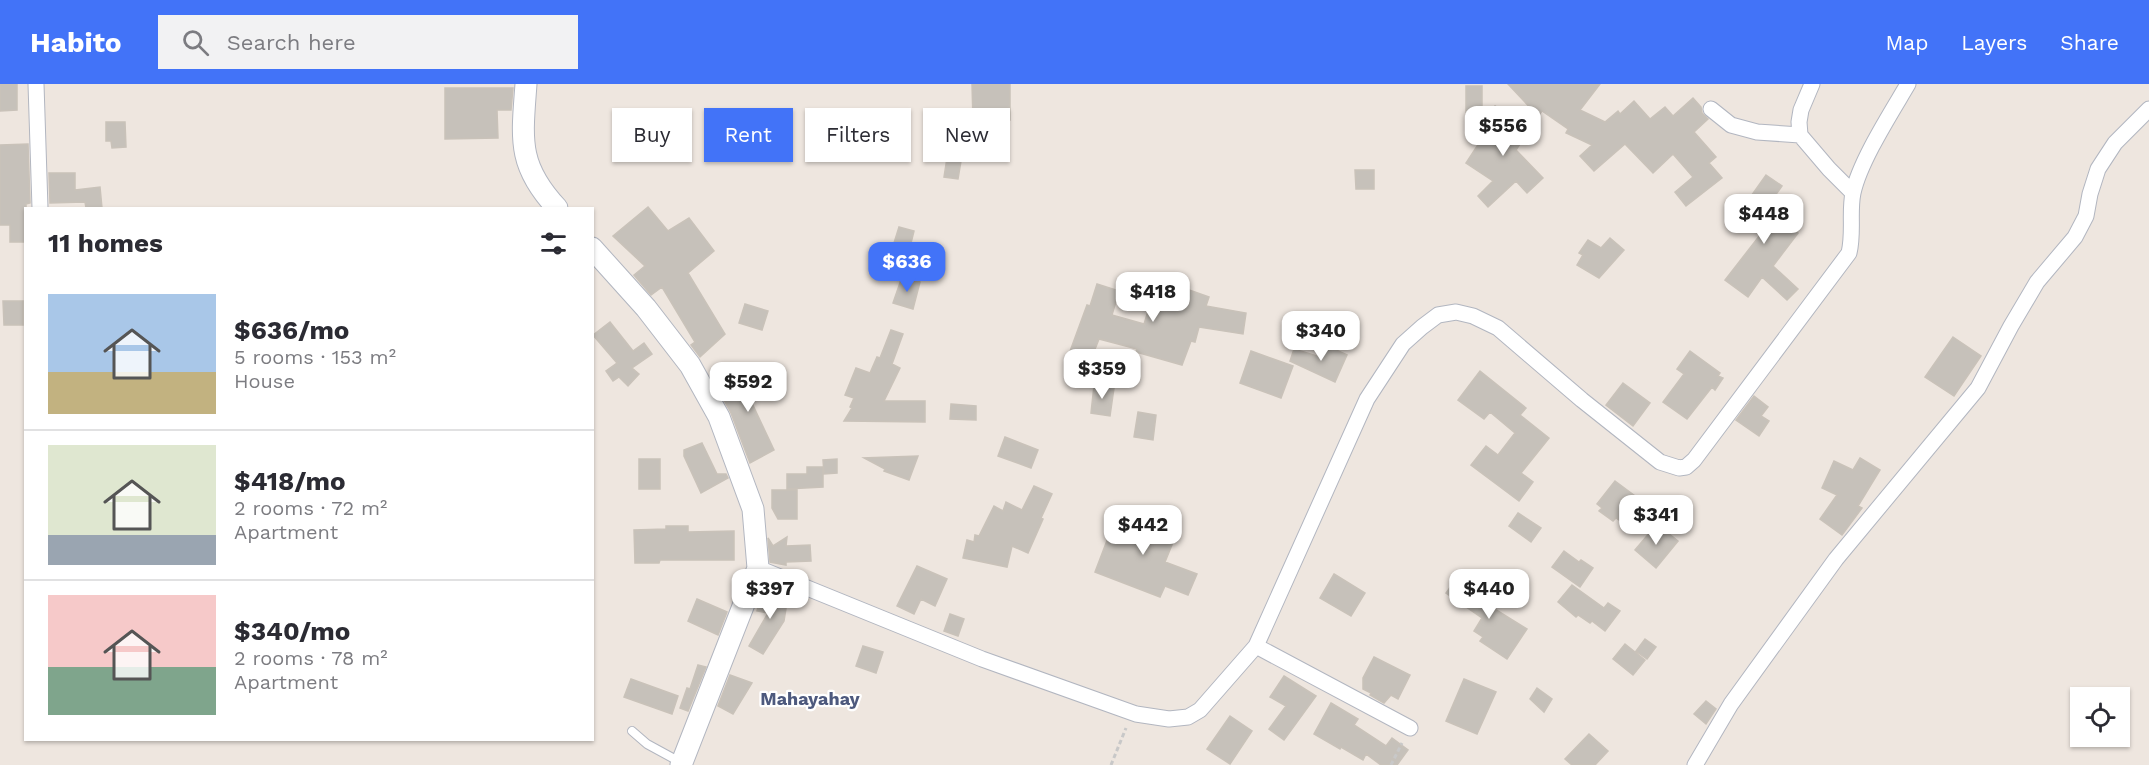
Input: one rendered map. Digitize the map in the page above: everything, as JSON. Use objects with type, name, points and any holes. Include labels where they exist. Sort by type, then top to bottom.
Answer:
[{"type":"street","points":[[36,84],[40,207]]},
{"type":"street","points":[[526,84],[522,134],[527,165],[546,196],[556,207]]},
{"type":"street","points":[[1812,84],[1801,110],[1800,135],[1853,193]]},
{"type":"street","points":[[758,568],[982,659],[1136,714],[1169,719],[1188,717],[1200,710],[1256,646],[1367,399],[1403,345],[1438,315],[1456,312],[1473,316],[1498,328],[1582,400],[1660,462],[1672,467],[1686,467],[1694,460],[1849,253],[1852,240],[1853,193],[1865,163],[1908,84]]},
{"type":"street","points":[[1711,109],[1731,125],[1757,132],[1800,135]]},
{"type":"street","points":[[1695,765],[1731,704],[1836,559],[1978,388],[2037,282],[2075,237],[2086,216],[2098,169],[2115,143],[2149,109]]},
{"type":"street","points":[[594,250],[646,308],[690,365],[719,417],[753,508],[758,568],[681,764]]},
{"type":"street","points":[[1256,646],[1410,728]]},
{"type":"lane","points":[[632,731],[647,744],[681,764]]},
{"type":"path","points":[[1112,765],[1128,722],[1136,714]]},
{"type":"path","points":[[1391,765],[1410,728]]},
{"type":"building","points":[[0,84],[17,84],[17,110],[0,111]]},
{"type":"building","points":[[972,84],[1010,84],[1010,108],[973,108]]},
{"type":"building","points":[[1508,84],[1600,84],[1580,110],[1605,122],[1618,111],[1620,114],[1634,101],[1650,119],[1665,107],[1673,116],[1693,98],[1708,119],[1694,132],[1716,157],[1709,163],[1722,178],[1686,206],[1675,192],[1693,177],[1673,154],[1653,173],[1625,144],[1594,171],[1580,156],[1592,145],[1566,133],[1568,129],[1542,111],[1538,116]]},
{"type":"building","points":[[1466,86],[1482,86],[1482,112],[1466,112]]},
{"type":"building","points":[[445,88],[513,88],[511,110],[497,110],[498,138],[445,139]]},
{"type":"building","points":[[1495,106],[1530,129],[1516,150],[1543,178],[1527,193],[1516,181],[1488,207],[1478,196],[1493,181],[1466,163],[1489,128],[1480,123]]},
{"type":"building","points":[[106,122],[125,122],[126,147],[112,148],[111,141],[106,141]]},
{"type":"building","points":[[28,144],[30,203],[24,207],[24,242],[10,242],[10,225],[0,225],[0,145]]},
{"type":"building","points":[[946,162],[961,162],[958,179],[944,177]]},
{"type":"building","points":[[1355,170],[1374,170],[1374,189],[1356,189]]},
{"type":"building","points":[[49,173],[75,173],[75,190],[100,187],[102,207],[86,207],[85,202],[50,203]]},
{"type":"building","points":[[1766,175],[1782,186],[1767,207],[1798,233],[1773,266],[1798,289],[1787,300],[1762,277],[1748,297],[1725,280],[1764,230],[1739,213]]},
{"type":"building","points":[[648,207],[668,231],[689,218],[714,251],[688,273],[725,334],[700,357],[691,345],[695,342],[662,287],[651,295],[634,275],[645,266],[613,236]]},
{"type":"building","points":[[899,227],[914,231],[910,247],[894,243]]},
{"type":"building","points":[[1610,238],[1624,250],[1599,278],[1577,265],[1583,255],[1579,253],[1588,240],[1601,248]]},
{"type":"building","points":[[902,277],[920,282],[913,309],[893,303]]},
{"type":"building","points":[[1158,279],[1209,297],[1206,306],[1246,313],[1243,334],[1199,327],[1195,342],[1191,341],[1182,365],[1136,352],[1137,349],[1099,339],[1090,362],[1069,354],[1097,284],[1119,291],[1112,315],[1144,324]]},
{"type":"building","points":[[3,301],[23,301],[23,325],[4,325]]},
{"type":"building","points":[[745,304],[768,311],[762,330],[739,323]]},
{"type":"building","points":[[610,322],[633,351],[644,343],[652,354],[632,368],[639,374],[628,386],[619,377],[613,381],[606,371],[617,363],[594,334]]},
{"type":"building","points":[[891,330],[903,334],[892,364],[900,368],[884,401],[925,401],[925,422],[844,421],[852,408],[850,407],[854,398],[845,395],[856,368],[870,373],[877,357],[880,358]]},
{"type":"building","points":[[1953,337],[1981,356],[1954,396],[1925,377]]},
{"type":"building","points":[[1325,345],[1347,355],[1335,382],[1290,361],[1294,349],[1320,357]]},
{"type":"building","points":[[1251,351],[1293,366],[1281,398],[1240,383]]},
{"type":"building","points":[[1690,351],[1720,373],[1718,376],[1723,378],[1715,390],[1712,387],[1687,419],[1663,402],[1684,374],[1677,369]]},
{"type":"building","points":[[758,368],[770,391],[751,401],[774,450],[750,463],[731,413],[718,389]]},
{"type":"building","points":[[1480,371],[1526,408],[1520,415],[1549,438],[1521,473],[1533,482],[1519,501],[1471,465],[1486,446],[1498,455],[1515,433],[1490,412],[1484,419],[1458,400]]},
{"type":"building","points":[[1623,383],[1650,403],[1633,426],[1606,405]]},
{"type":"building","points":[[1094,385],[1114,388],[1110,416],[1091,413]]},
{"type":"building","points":[[1754,396],[1768,407],[1761,416],[1769,421],[1759,436],[1736,420]]},
{"type":"building","points":[[951,404],[976,406],[976,420],[950,419]]},
{"type":"building","points":[[1138,412],[1156,415],[1153,440],[1134,437]]},
{"type":"building","points":[[1005,437],[1038,450],[1031,468],[998,456]]},
{"type":"building","points":[[702,443],[717,474],[726,474],[728,478],[701,493],[684,456],[684,450]]},
{"type":"building","points":[[918,456],[909,480],[884,471],[885,469],[864,458]]},
{"type":"building","points":[[1860,458],[1880,470],[1858,506],[1862,508],[1842,535],[1820,519],[1837,495],[1822,488],[1834,461],[1853,470]]},
{"type":"building","points":[[639,459],[660,459],[660,489],[639,489]]},
{"type":"building","points":[[837,459],[837,473],[824,474],[823,460]]},
{"type":"building","points":[[807,467],[823,467],[823,487],[787,489],[787,474],[807,474]]},
{"type":"building","points":[[1615,481],[1639,499],[1622,522],[1616,518],[1613,521],[1599,511],[1602,508],[1597,504]]},
{"type":"building","points":[[1034,486],[1052,494],[1028,553],[1012,546],[1007,567],[963,558],[967,540],[974,542],[975,535],[979,536],[994,506],[1003,511],[1006,502],[1022,510]]},
{"type":"building","points":[[772,490],[797,490],[797,519],[778,519],[772,508]]},
{"type":"building","points":[[1119,509],[1178,530],[1165,562],[1197,574],[1188,595],[1165,586],[1160,597],[1095,572]]},
{"type":"building","points":[[1518,513],[1541,528],[1531,542],[1509,526]]},
{"type":"building","points":[[1657,524],[1678,541],[1656,568],[1635,550]]},
{"type":"building","points":[[666,526],[688,526],[688,532],[734,531],[734,560],[660,560],[659,563],[635,563],[634,530],[666,529]]},
{"type":"building","points":[[787,537],[786,546],[810,545],[811,561],[786,562],[786,565],[770,562],[768,538],[773,546]]},
{"type":"building","points":[[1564,551],[1579,562],[1581,560],[1593,568],[1580,587],[1552,567]]},
{"type":"building","points":[[917,566],[947,579],[935,606],[921,599],[914,614],[897,606]]},
{"type":"building","points":[[1334,574],[1365,593],[1351,616],[1320,598]]},
{"type":"building","points":[[1459,575],[1477,588],[1472,595],[1527,629],[1507,659],[1480,641],[1483,637],[1474,631],[1482,618],[1446,593]]},
{"type":"building","points":[[1572,585],[1604,608],[1608,603],[1620,611],[1605,631],[1592,621],[1590,623],[1578,615],[1576,617],[1558,602]]},
{"type":"building","points":[[762,592],[788,596],[784,621],[763,654],[749,646],[768,613],[757,611]]},
{"type":"building","points":[[697,599],[727,612],[718,635],[688,621]]},
{"type":"building","points":[[950,614],[964,619],[958,636],[944,631]]},
{"type":"building","points":[[1645,639],[1656,647],[1647,659],[1636,651]]},
{"type":"building","points":[[1625,644],[1645,660],[1633,675],[1613,659]]},
{"type":"building","points":[[863,646],[883,652],[876,673],[856,666]]},
{"type":"building","points":[[1374,657],[1410,675],[1398,699],[1391,695],[1384,703],[1363,689],[1363,678]]},
{"type":"building","points":[[698,665],[706,667],[688,711],[680,708],[687,688],[690,689]]},
{"type":"building","points":[[730,675],[752,683],[733,714],[718,706]]},
{"type":"building","points":[[1284,676],[1316,696],[1284,740],[1269,729],[1286,706],[1270,697]]},
{"type":"building","points":[[631,679],[678,696],[672,714],[624,697]]},
{"type":"building","points":[[1464,679],[1496,692],[1477,734],[1446,721]]},
{"type":"building","points":[[1537,688],[1552,699],[1544,712],[1530,699]]},
{"type":"building","points":[[1706,701],[1716,709],[1706,724],[1694,714]]},
{"type":"building","points":[[1331,703],[1358,719],[1354,725],[1386,746],[1392,738],[1408,750],[1397,765],[1381,765],[1366,754],[1363,760],[1314,734]]},
{"type":"building","points":[[1230,716],[1252,731],[1230,764],[1207,749]]},
{"type":"building","points":[[1589,734],[1608,751],[1595,765],[1572,765],[1565,759]]},
{"type":"district","name":"Mahayahay","points":[[810,698]]}]
